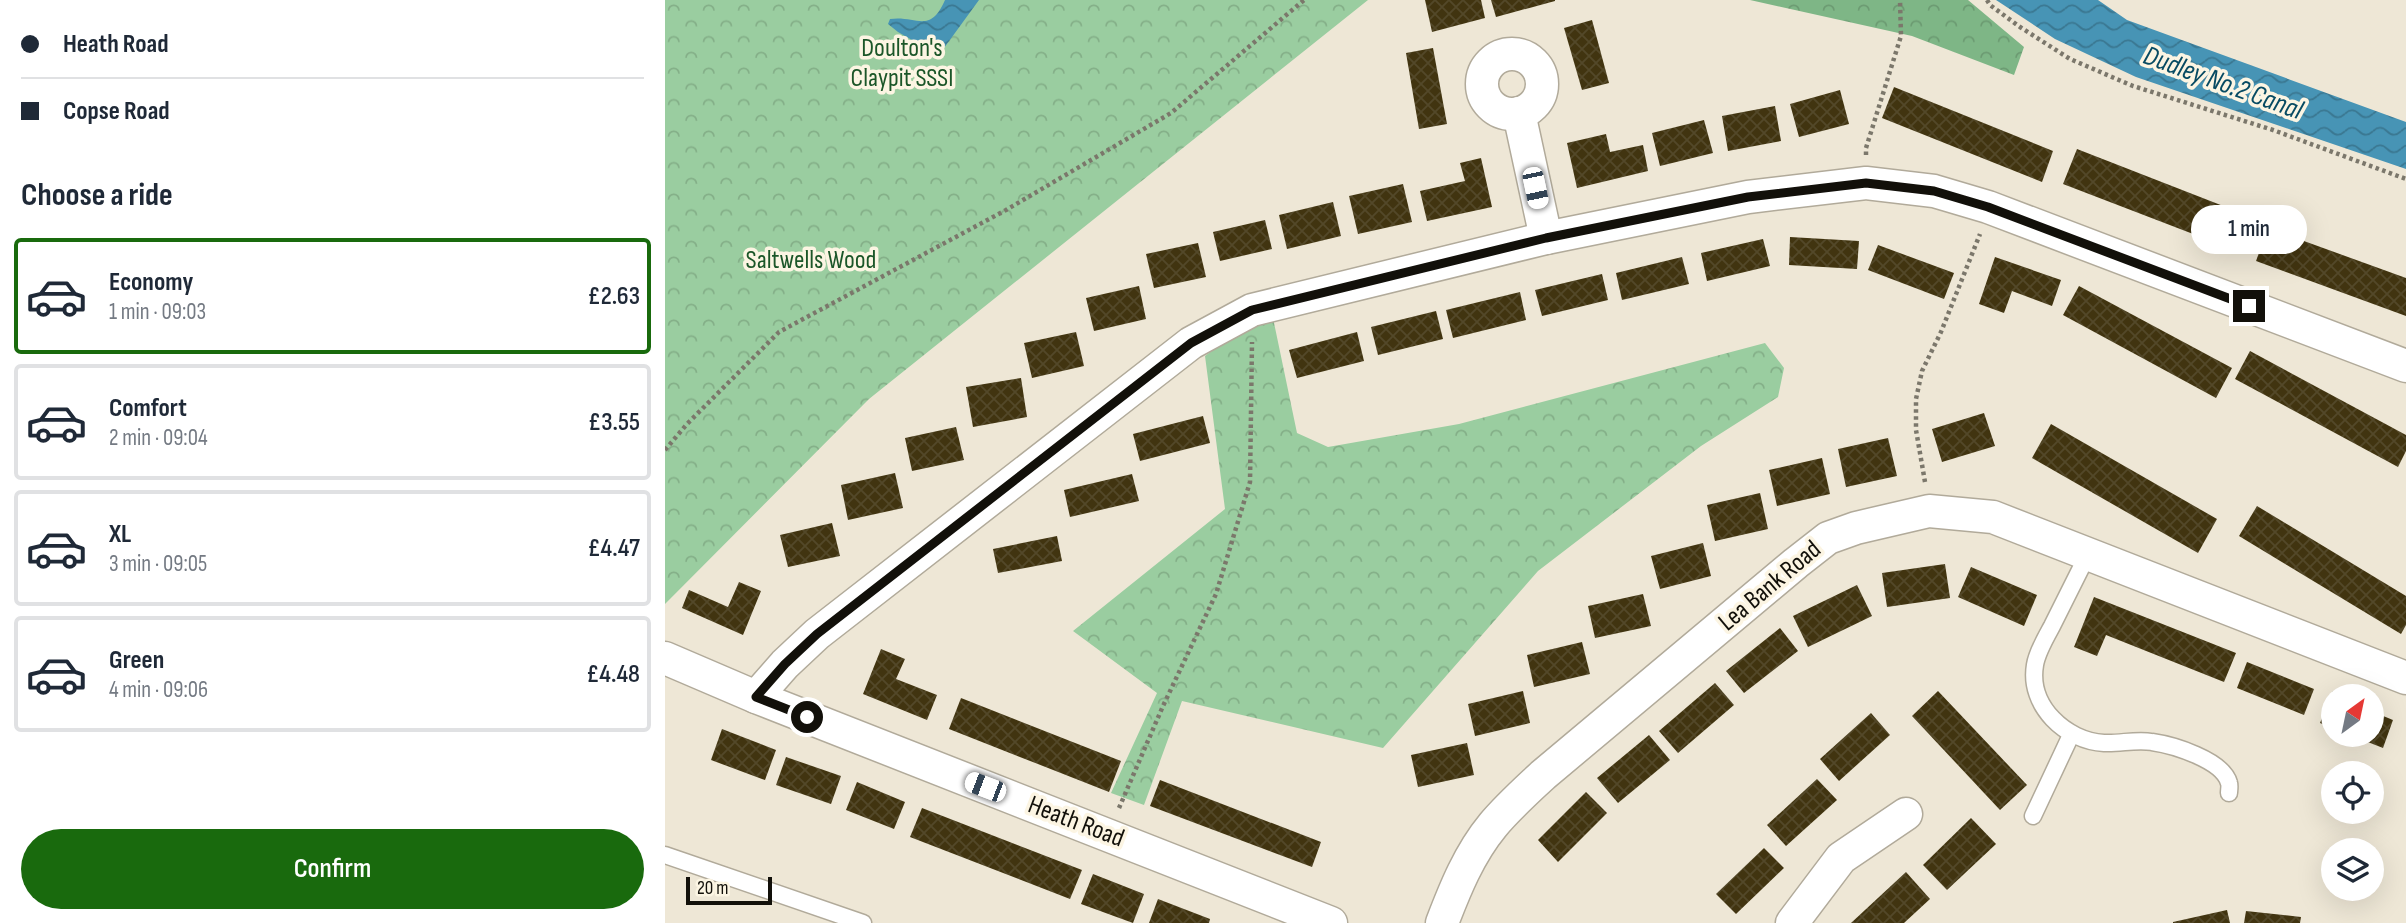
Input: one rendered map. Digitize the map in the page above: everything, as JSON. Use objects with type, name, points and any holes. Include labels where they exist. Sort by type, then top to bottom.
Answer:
[{"type":"street","points":[[1519,113],[1546,238]]},
{"type":"street","points":[[756,697],[785,664],[817,634],[1191,343],[1252,310],[1546,238],[1748,197],[1866,183],[1934,191],[1988,207],[2406,366]]},
{"type":"street","name":"Lea Bank Road","points":[[1441,923],[1457,886],[1492,827],[1543,775],[1828,538],[1856,528],[1929,511],[1993,517],[2406,678]]},
{"type":"street","name":"Heath Road","points":[[665,658],[756,697],[1331,923]]},
{"type":"street","points":[[1792,923],[1841,858],[1906,814]]},
{"type":"lane","points":[[2088,554],[2035,665],[2036,688],[2043,705],[2057,724],[2071,735],[2104,743],[2150,741],[2210,761],[2229,782],[2229,793]]},
{"type":"lane","points":[[2033,816],[2071,735]]},
{"type":"lane","points":[[665,855],[863,923]]},
{"type":"path","points":[[665,450],[687,424],[779,332],[1006,210],[1171,113],[1304,0]]},
{"type":"path","points":[[1866,148],[1901,36],[1900,0]]},
{"type":"path","points":[[1987,0],[2020,27],[2070,59],[2133,86],[2273,130],[2406,179]]},
{"type":"path","points":[[1929,511],[1916,430],[1916,399],[1922,371],[1941,332],[1988,207]]},
{"type":"path","points":[[1112,836],[1119,806],[1216,594],[1249,482],[1252,310]]},
{"type":"green space","name":"Saltwells Wood","points":[[665,0],[1368,0],[869,399],[665,604]]},
{"type":"green space","points":[[1750,0],[1968,0],[2024,47],[2014,75],[1912,36]]},
{"type":"green space","points":[[1273,318],[1297,433],[1328,447],[1459,424],[1765,343],[1784,368],[1778,397],[1701,446],[1538,571],[1383,748],[1182,701],[1144,805],[1111,793],[1157,693],[1073,631],[1225,509],[1205,356],[1234,334]]},
{"type":"water","points":[[945,0],[979,0],[944,48],[931,51],[888,24],[890,19],[899,18],[928,20],[934,17]]},
{"type":"water","name":"Dudley No.2 Canal","points":[[1996,0],[2098,0],[2127,20],[2406,122],[2406,169],[2136,77],[2055,39]]},
{"type":"building","points":[[1425,0],[1481,0],[1485,18],[1432,32]]},
{"type":"building","points":[[1491,0],[1555,0],[1555,1],[1496,17]]},
{"type":"building","points":[[1592,20],[1609,83],[1582,90],[1564,28]]},
{"type":"building","points":[[1433,48],[1447,124],[1419,129],[1406,53]]},
{"type":"building","points":[[1894,87],[2053,151],[2042,182],[1882,118]]},
{"type":"building","points":[[1840,90],[1849,124],[1799,137],[1790,104]]},
{"type":"building","points":[[1775,106],[1781,141],[1728,151],[1722,116]]},
{"type":"building","points":[[1704,120],[1713,153],[1660,166],[1652,133]]},
{"type":"building","points":[[1606,134],[1610,152],[1643,145],[1648,171],[1577,188],[1567,143]]},
{"type":"building","points":[[2077,149],[2254,218],[2240,252],[2063,184]]},
{"type":"building","points":[[1481,158],[1492,207],[1427,221],[1420,191],[1465,181],[1460,163]]},
{"type":"building","points":[[1403,184],[1412,222],[1358,234],[1349,196]]},
{"type":"building","points":[[1333,202],[1341,236],[1287,249],[1279,215]]},
{"type":"building","points":[[1265,220],[1272,249],[1220,261],[1213,232]]},
{"type":"building","points":[[2268,228],[2406,278],[2406,316],[2256,261]]},
{"type":"building","points":[[1790,237],[1859,241],[1857,269],[1789,265]]},
{"type":"building","points":[[1763,239],[1770,266],[1707,281],[1701,253]]},
{"type":"building","points":[[1198,243],[1206,277],[1154,288],[1146,254]]},
{"type":"building","points":[[1878,245],[1954,273],[1944,299],[1868,270]]},
{"type":"building","points":[[1682,257],[1689,284],[1622,300],[1616,273]]},
{"type":"building","points":[[1995,257],[2061,280],[2052,306],[2012,291],[2004,313],[1979,304]]},
{"type":"building","points":[[1602,274],[1608,300],[1542,316],[1535,290]]},
{"type":"building","points":[[1139,286],[1146,319],[1094,331],[1086,298]]},
{"type":"building","points":[[2079,286],[2232,368],[2216,398],[2063,315]]},
{"type":"building","points":[[1520,292],[1526,320],[1453,338],[1446,310]]},
{"type":"building","points":[[1436,311],[1443,339],[1378,355],[1371,327]]},
{"type":"building","points":[[1076,332],[1084,366],[1032,378],[1024,343]]},
{"type":"building","points":[[1357,332],[1364,361],[1297,378],[1289,350]]},
{"type":"building","points":[[2250,351],[2406,435],[2406,451],[2398,467],[2235,379]]},
{"type":"building","points":[[1021,378],[1027,417],[973,427],[966,387]]},
{"type":"building","points":[[1984,413],[1995,446],[1942,462],[1932,429]]},
{"type":"building","points":[[1203,416],[1210,443],[1140,461],[1133,434]]},
{"type":"building","points":[[2051,424],[2217,519],[2198,553],[2032,458]]},
{"type":"building","points":[[956,427],[964,460],[912,471],[905,438]]},
{"type":"building","points":[[1888,438],[1897,476],[1846,487],[1838,449]]},
{"type":"building","points":[[1822,458],[1830,494],[1777,506],[1769,470]]},
{"type":"building","points":[[895,473],[903,508],[848,520],[841,485]]},
{"type":"building","points":[[1132,474],[1139,501],[1070,517],[1064,490]]},
{"type":"building","points":[[1760,493],[1768,529],[1715,541],[1707,505]]},
{"type":"building","points":[[2257,506],[2406,596],[2406,625],[2401,634],[2239,536]]},
{"type":"building","points":[[832,523],[840,556],[788,567],[780,535]]},
{"type":"building","points":[[1057,536],[1062,561],[998,573],[993,549]]},
{"type":"building","points":[[1703,543],[1711,576],[1660,589],[1651,556]]},
{"type":"building","points":[[1945,564],[1950,598],[1887,607],[1882,573]]},
{"type":"building","points":[[1971,567],[2037,595],[2024,626],[1958,597]]},
{"type":"building","points":[[739,582],[761,591],[743,635],[682,608],[689,590],[728,607]]},
{"type":"building","points":[[1857,585],[1872,616],[1808,647],[1793,616]]},
{"type":"building","points":[[1643,594],[1651,626],[1595,638],[1588,606]]},
{"type":"building","points":[[2094,597],[2236,653],[2224,682],[2106,635],[2097,656],[2074,647]]},
{"type":"building","points":[[1780,628],[1798,651],[1744,693],[1726,671]]},
{"type":"building","points":[[1582,642],[1590,674],[1534,687],[1527,655]]},
{"type":"building","points":[[881,649],[905,659],[896,679],[937,695],[927,720],[863,694]]},
{"type":"building","points":[[2247,662],[2314,689],[2304,715],[2237,688]]},
{"type":"building","points":[[1715,683],[1734,705],[1678,753],[1659,731]]},
{"type":"building","points":[[1523,691],[1530,723],[1475,736],[1468,704]]},
{"type":"building","points":[[1938,691],[2027,785],[2000,810],[1912,716]]},
{"type":"building","points":[[961,698],[1121,761],[1109,792],[949,729]]},
{"type":"building","points":[[1871,713],[1890,735],[1839,781],[1820,759]]},
{"type":"building","points":[[2384,716],[2393,720],[2384,745]]},
{"type":"building","points":[[722,729],[776,750],[765,780],[711,760]]},
{"type":"building","points":[[1649,735],[1670,760],[1618,803],[1597,778]]},
{"type":"building","points":[[1467,743],[1474,775],[1418,787],[1411,755]]},
{"type":"building","points":[[786,757],[841,776],[831,804],[776,785]]},
{"type":"building","points":[[1817,779],[1837,800],[1786,846],[1767,825]]},
{"type":"building","points":[[1160,780],[1321,842],[1312,867],[1150,806]]},
{"type":"building","points":[[857,782],[905,802],[894,829],[846,810]]},
{"type":"building","points":[[1586,792],[1607,813],[1558,862],[1538,840]]},
{"type":"building","points":[[922,808],[1082,870],[1070,899],[910,837]]},
{"type":"building","points":[[1971,818],[1996,844],[1947,890],[1923,865]]},
{"type":"building","points":[[1764,848],[1784,868],[1736,914],[1716,894]]},
{"type":"building","points":[[1906,872],[1930,899],[1904,923],[1851,923]]},
{"type":"building","points":[[1093,874],[1144,894],[1133,923],[1081,904]]},
{"type":"building","points":[[1158,899],[1210,919],[1209,923],[1149,923]]},
{"type":"building","points":[[2227,910],[2230,923],[2173,923],[2173,922]]},
{"type":"building","points":[[2246,911],[2301,917],[2300,923],[2244,923]]},
{"type":"route","points":[[807,717],[756,697],[785,664],[817,634],[1191,343],[1252,310],[1546,238],[1748,197],[1866,183],[1934,191],[1988,207],[2249,306]]},
{"type":"park label","name":"Doulton's Claypit SSSI","points":[[902,63]]}]
